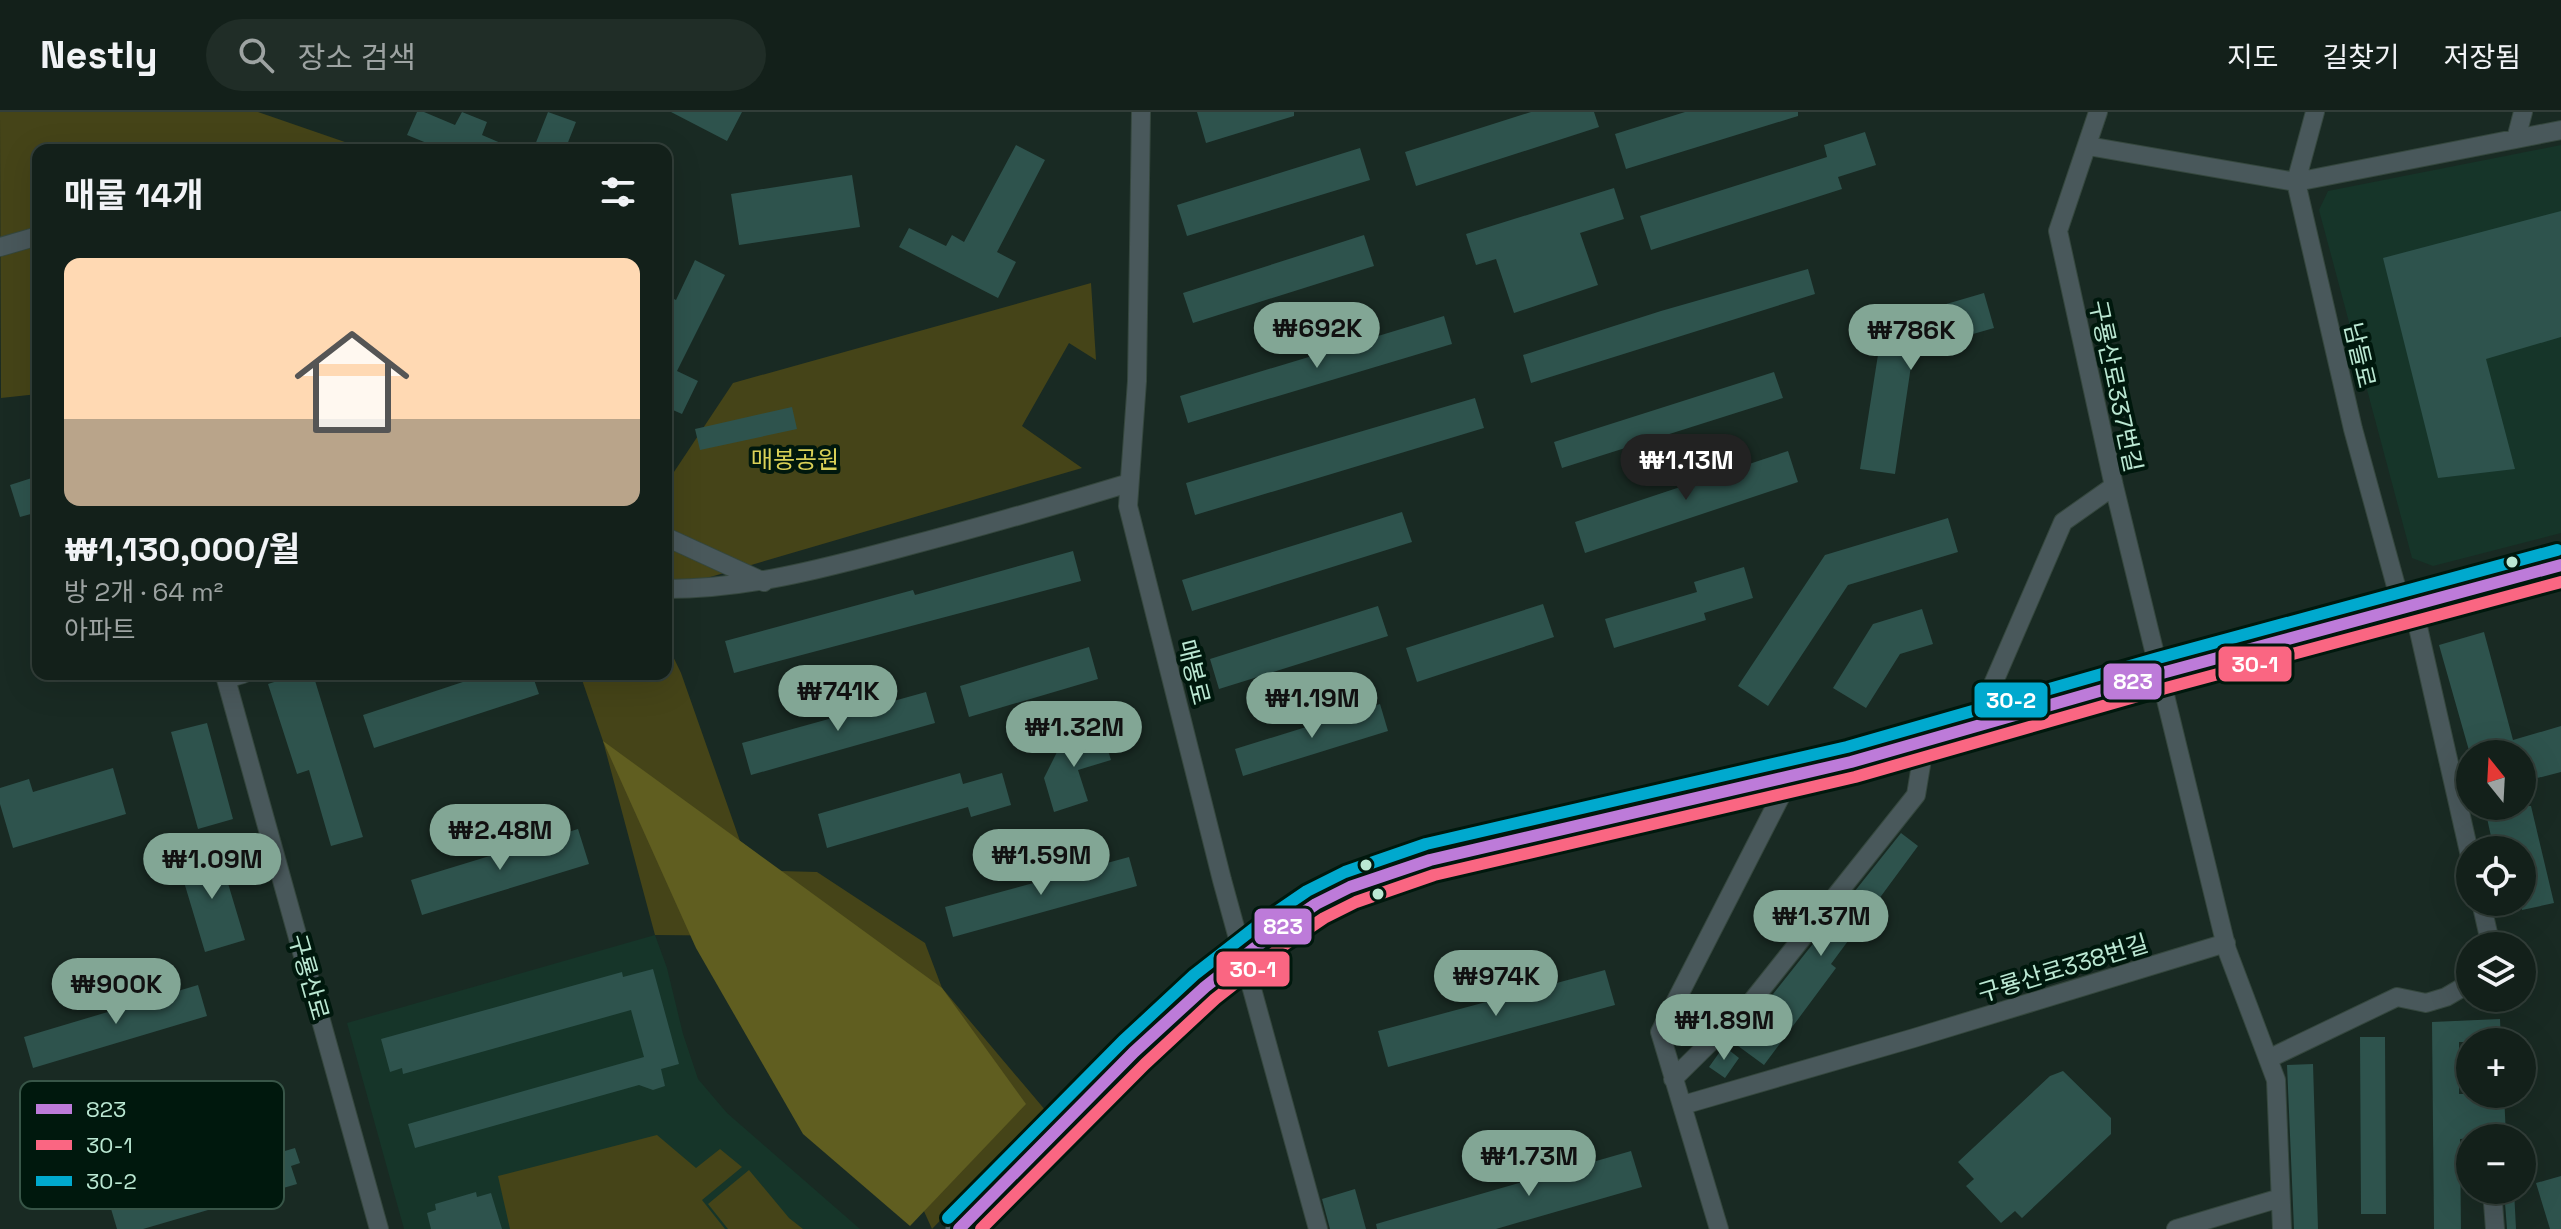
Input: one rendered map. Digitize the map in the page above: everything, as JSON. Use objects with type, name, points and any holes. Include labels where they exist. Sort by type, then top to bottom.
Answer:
[{"type":"street","name":"매봉로","points":[[1141,112],[1137,381],[1128,506],[1218,865],[1318,1229]]},
{"type":"street","name":"구룡산로337번길","points":[[2098,112],[2058,231],[2114,486],[2162,673]]},
{"type":"street","name":"남들로","points":[[2315,112],[2296,182],[2353,429],[2408,607],[2465,836]]},
{"type":"street","points":[[2516,139],[2523,112]]},
{"type":"street","points":[[2088,146],[2296,182],[2561,130]]},
{"type":"street","points":[[0,247],[32,238]]},
{"type":"street","points":[[672,589],[711,589],[764,582],[1002,521],[1129,483]]},
{"type":"street","points":[[1974,728],[2063,522],[2114,486]]},
{"type":"street","points":[[672,540],[764,582]]},
{"type":"street","points":[[959,1229],[1134,1052],[1205,987],[1316,904],[1379,875],[1430,860],[1790,778],[2561,565]]},
{"type":"street","points":[[2162,673],[2226,943],[2276,1080],[2282,1229]]},
{"type":"street","name":"구룡산로","points":[[236,680],[379,1229]]},
{"type":"street","points":[[1673,1079],[1752,1001],[1916,795],[1925,741]]},
{"type":"street","points":[[1719,1229],[1660,1032],[1790,778]]},
{"type":"street","name":"구룡산로338번길","points":[[1683,1105],[2226,943]]},
{"type":"street","points":[[2268,1059],[2397,997],[2426,1003],[2456,991]]},
{"type":"street","points":[[2176,1229],[2280,1198]]},
{"type":"street","points":[[2493,1204],[2495,1229]]},
{"type":"shaded area","points":[[2561,145],[2561,533],[2433,566],[2412,558],[2319,210],[2328,191]]},
{"type":"shaded area","points":[[603,741],[942,988],[1026,1104],[910,1226],[803,1134],[696,948]]},
{"type":"shaded area","points":[[655,935],[698,1079],[727,1113],[860,1229],[404,1229],[347,1023]]},
{"type":"green space","points":[[0,112],[258,112],[351,144],[32,144],[32,395],[1,398]]},
{"type":"green space","name":"매봉공원","points":[[1091,283],[1096,360],[1069,343],[1022,426],[1082,468],[672,588],[672,475],[733,383]]},
{"type":"green space","points":[[672,654],[740,841],[780,871],[817,872],[925,943],[942,988],[1046,1111],[932,1229],[809,956],[766,936],[655,935],[603,741],[582,680],[672,680]]},
{"type":"green space","points":[[657,1135],[696,1168],[720,1149],[742,1167],[702,1200],[725,1229],[510,1229],[498,1176]]},
{"type":"green space","points":[[749,1170],[789,1218],[803,1229],[728,1229],[708,1204]]},
{"type":"building","points":[[417,112],[455,125],[462,112],[487,122],[482,135],[503,144],[429,144],[407,135]]},
{"type":"building","points":[[548,112],[576,122],[567,144],[535,144]]},
{"type":"building","points":[[671,112],[742,112],[727,141]]},
{"type":"building","points":[[1197,112],[1294,112],[1294,116],[1206,143]]},
{"type":"building","points":[[1531,112],[1594,112],[1599,127],[1416,186],[1405,152]]},
{"type":"building","points":[[1685,112],[1798,112],[1798,116],[1626,169],[1615,134]]},
{"type":"building","points":[[1865,132],[1876,165],[1838,177],[1842,189],[1651,250],[1640,216],[1827,157],[1824,145]]},
{"type":"building","points":[[1016,145],[1045,160],[997,252],[1016,262],[998,298],[899,247],[909,228],[946,246],[952,235],[964,242]]},
{"type":"building","points":[[1360,148],[1370,180],[1187,236],[1177,205]]},
{"type":"building","points":[[852,175],[860,227],[739,245],[731,194]]},
{"type":"building","points":[[1614,188],[1624,219],[1580,233],[1598,285],[1514,313],[1496,259],[1476,265],[1466,234]]},
{"type":"building","points":[[2561,211],[2561,337],[2486,359],[2515,469],[2438,478],[2383,258]]},
{"type":"building","points":[[1364,235],[1374,266],[1193,323],[1183,293]]},
{"type":"building","points":[[695,260],[725,275],[677,371],[698,381],[682,414],[672,410],[672,298],[676,300]]},
{"type":"building","points":[[1808,269],[1815,294],[1531,383],[1523,355]]},
{"type":"building","points":[[1984,293],[1994,328],[1924,348],[1911,366],[1895,474],[1860,469],[1880,342],[1912,314]]},
{"type":"building","points":[[1444,316],[1452,344],[1188,423],[1180,396]]},
{"type":"building","points":[[1774,372],[1783,398],[1562,468],[1554,442]]},
{"type":"building","points":[[1475,398],[1484,428],[1195,515],[1186,483]]},
{"type":"building","points":[[792,407],[797,429],[700,450],[695,429]]},
{"type":"building","points":[[1788,451],[1798,482],[1585,553],[1575,522]]},
{"type":"building","points":[[32,478],[32,514],[20,517],[10,485]]},
{"type":"building","points":[[1402,512],[1412,542],[1192,611],[1182,580]]},
{"type":"building","points":[[1948,518],[1958,552],[1848,585],[1768,706],[1738,686],[1825,555]]},
{"type":"building","points":[[1073,551],[1081,581],[734,673],[725,641],[913,590],[915,595]]},
{"type":"building","points":[[1744,567],[1753,598],[1704,613],[1706,620],[1614,648],[1605,619],[1697,592],[1694,582]]},
{"type":"building","points":[[1543,604],[1554,637],[1417,682],[1406,648]]},
{"type":"building","points":[[1378,606],[1388,636],[1219,689],[1210,659]]},
{"type":"building","points":[[1922,609],[1933,644],[1900,654],[1866,708],[1833,688],[1873,624]]},
{"type":"building","points":[[2484,632],[2513,740],[2466,740],[2439,645]]},
{"type":"building","points":[[1089,647],[1098,679],[969,717],[960,686]]},
{"type":"building","points":[[280,680],[315,680],[363,837],[331,846],[309,770],[297,774],[268,684]]},
{"type":"building","points":[[469,680],[534,680],[539,694],[374,748],[363,715]]},
{"type":"building","points":[[926,692],[935,723],[751,775],[742,743]]},
{"type":"building","points":[[1380,704],[1388,731],[1243,776],[1235,749]]},
{"type":"building","points":[[207,723],[233,819],[198,829],[171,732]]},
{"type":"building","points":[[2561,726],[2561,772],[2536,778],[2536,740],[2513,740]]},
{"type":"building","points":[[1101,729],[1111,760],[1078,770],[1088,801],[1054,812],[1044,778],[1062,742]]},
{"type":"building","points":[[113,768],[126,814],[13,848],[0,804],[0,788],[29,779],[33,792]]},
{"type":"building","points":[[960,773],[963,784],[1002,773],[1011,805],[971,817],[968,807],[827,848],[818,814]]},
{"type":"building","points":[[2487,820],[2534,820],[2554,903],[2536,907],[2536,836],[2491,836]]},
{"type":"building","points":[[578,829],[589,864],[422,915],[411,880]]},
{"type":"building","points":[[1901,833],[1918,846],[1831,964],[1836,968],[1764,1065],[1734,1043]]},
{"type":"building","points":[[218,850],[245,940],[205,952],[178,862]]},
{"type":"building","points":[[1129,857],[1137,886],[953,937],[945,907]]},
{"type":"building","points":[[653,969],[679,1064],[661,1069],[665,1086],[653,1090],[639,1085],[415,1148],[408,1124],[644,1057],[631,1010],[403,1074],[402,1068],[390,1072],[381,1039],[622,972],[623,977]]},
{"type":"building","points":[[1605,970],[1615,1005],[1388,1067],[1378,1031]]},
{"type":"building","points":[[198,985],[207,1016],[33,1068],[24,1037]]},
{"type":"building","points":[[2500,1019],[2500,1028],[2456,1028],[2456,1108],[2505,1108],[2505,1124],[2456,1124],[2456,1204],[2461,1204],[2461,1229],[2434,1229],[2432,1022]]},
{"type":"building","points":[[2360,1037],[2385,1037],[2386,1214],[2361,1214]]},
{"type":"building","points":[[1724,1046],[1739,1058],[1725,1078],[1709,1067]]},
{"type":"building","points":[[2313,1064],[2318,1229],[2294,1229],[2287,1065]]},
{"type":"building","points":[[2063,1071],[2111,1118],[2111,1134],[2022,1218],[2015,1211],[2001,1223],[1966,1186],[1974,1179],[1958,1162],[2050,1076]]},
{"type":"building","points":[[295,1148],[300,1163],[291,1166],[297,1184],[284,1188],[284,1151]]},
{"type":"building","points":[[1631,1151],[1642,1187],[1496,1229],[1377,1229],[1376,1224]]},
{"type":"building","points":[[2561,1176],[2561,1229],[2550,1229],[2536,1183]]},
{"type":"building","points":[[1355,1189],[1366,1229],[1330,1229],[1322,1199]]},
{"type":"building","points":[[476,1192],[477,1197],[491,1193],[502,1229],[431,1229],[427,1213],[436,1210],[435,1204]]},
{"type":"building","points":[[2505,1204],[2515,1204],[2516,1229],[2507,1229]]},
{"type":"building","points":[[111,1209],[211,1209],[143,1229],[117,1229]]},
{"type":"transit line","name":"30-2","points":[[948,1218],[1123,1041],[1194,975],[1307,891],[1345,872],[1426,844],[1847,747],[2158,658],[2557,550]]},
{"type":"transit line","name":"823","points":[[959,1229],[1134,1052],[1205,987],[1275,932],[1316,904],[1350,887],[1430,860],[1851,762],[2162,673],[2561,565]]},
{"type":"transit line","name":"30-1","points":[[981,1229],[1145,1064],[1215,999],[1284,945],[1324,918],[1356,902],[1434,875],[1855,777],[2166,688],[2561,582]]}]
